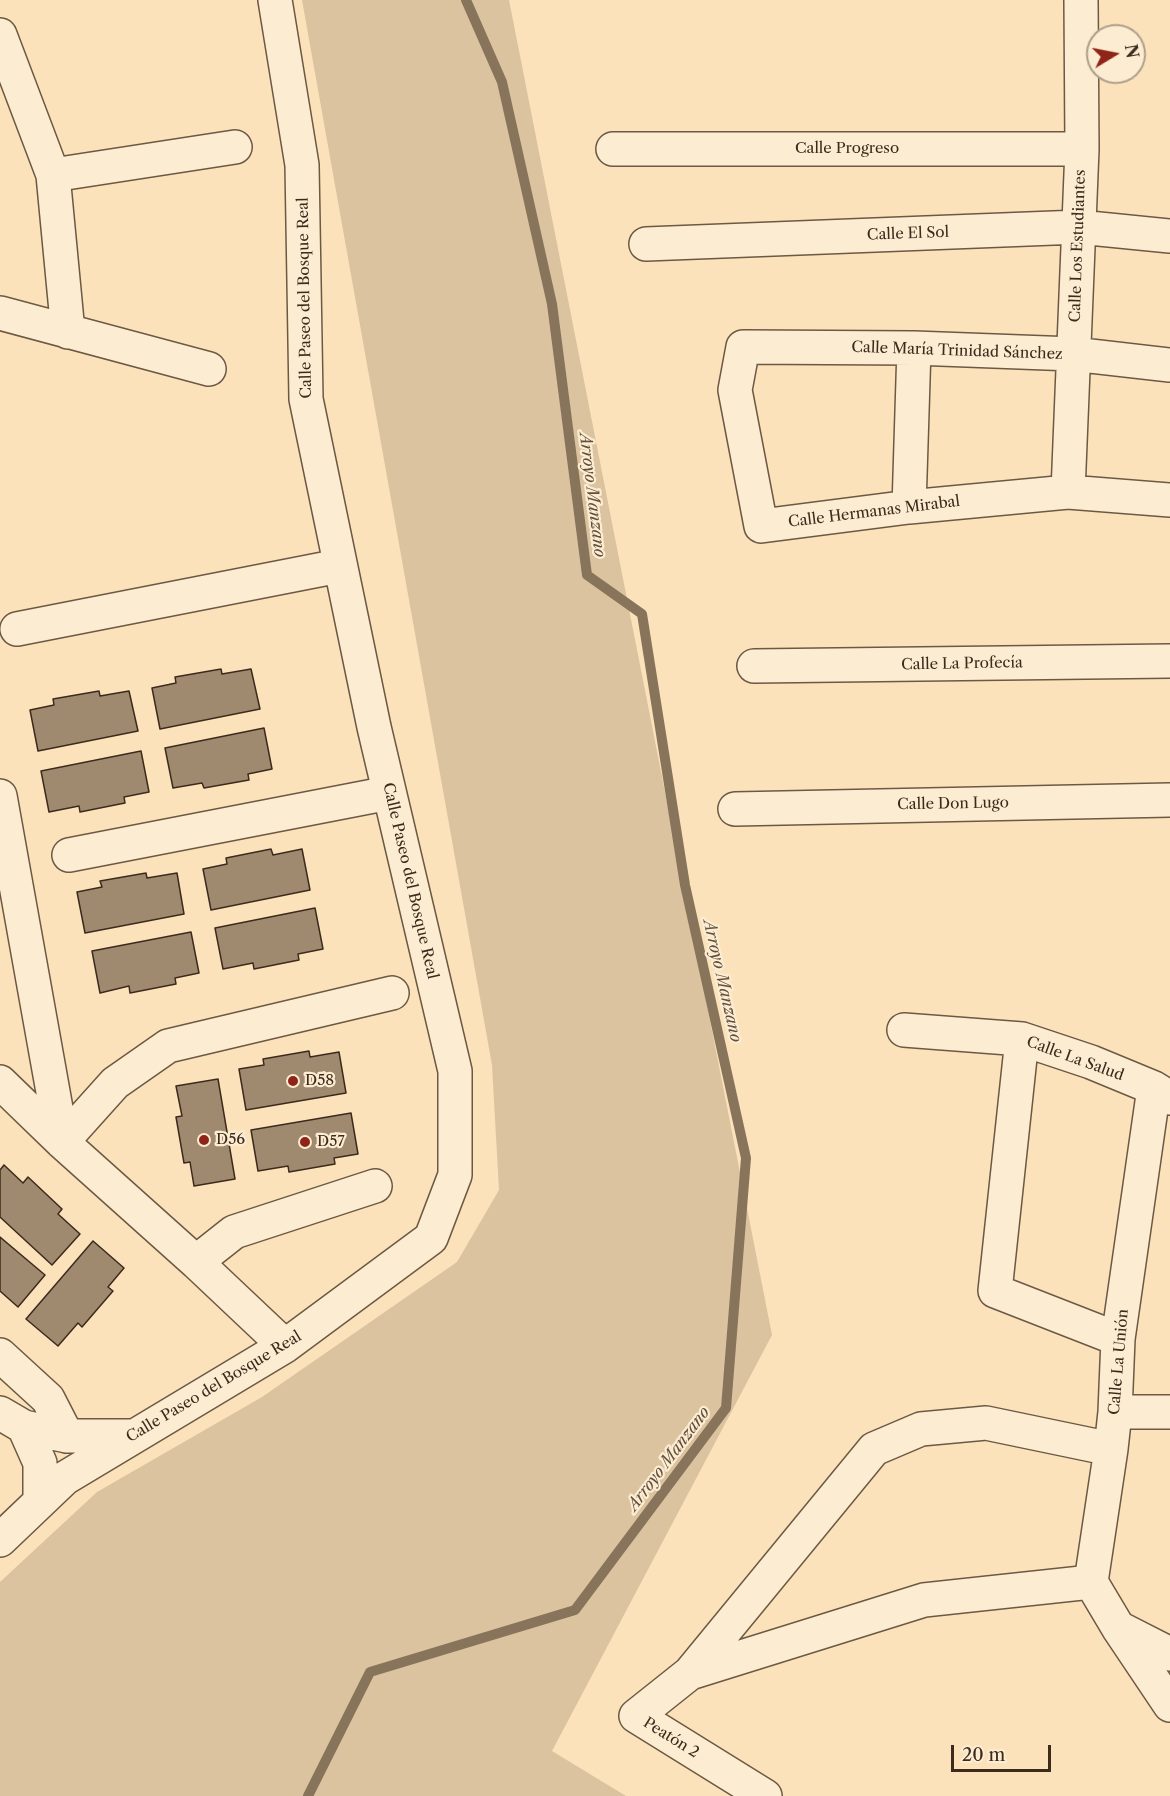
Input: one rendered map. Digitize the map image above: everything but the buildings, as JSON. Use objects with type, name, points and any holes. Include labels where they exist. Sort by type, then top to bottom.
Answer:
[{"type":"street","name":"Calle Paseo del Bosque Real","points":[[0,1540],[64,1478],[285,1346],[431,1238],[455,1175],[455,1071],[389,793],[339,566],[306,399],[302,165],[275,0]]},
{"type":"street","name":"Calle Los Estudiantes","points":[[1068,492],[1082,149],[1081,0]]},
{"type":"street","points":[[0,35],[52,175],[68,332]]},
{"type":"street","points":[[52,175],[235,147]]},
{"type":"street","name":"Calle Progreso","points":[[613,149],[1082,149]]},
{"type":"street","name":"Calle El Sol","points":[[646,244],[1079,227],[1170,236]]},
{"type":"street","points":[[0,313],[209,369]]},
{"type":"street","name":"Calle María Trinidad Sánchez","points":[[743,346],[914,348],[1073,354],[1170,365]]},
{"type":"street","name":"Calle Hermanas Mirabal","points":[[743,346],[735,390],[761,526],[909,507],[1068,492],[1170,500]]},
{"type":"street","points":[[909,507],[914,348]]},
{"type":"street","points":[[18,629],[339,566]]},
{"type":"street","name":"Calle La Profecía","points":[[754,666],[1170,661]]},
{"type":"street","points":[[69,855],[389,793]]},
{"type":"street","points":[[0,796],[62,1142]]},
{"type":"street","name":"Calle Don Lugo","points":[[735,809],[1170,800]]},
{"type":"street","points":[[62,1142],[115,1083],[168,1046],[392,993]]},
{"type":"street","name":"Calle La Salud","points":[[904,1030],[1022,1039],[1091,1062],[1162,1093]]},
{"type":"street","points":[[1022,1039],[995,1291],[1118,1340]]},
{"type":"street","points":[[0,1082],[62,1142],[196,1262],[285,1346]]},
{"type":"street","name":"Calle La Unión","points":[[1091,1582],[1111,1449],[1118,1340],[1162,1093]]},
{"type":"street","points":[[196,1262],[234,1232],[375,1186]]},
{"type":"street","points":[[0,1355],[48,1399],[67,1436]]},
{"type":"street","points":[[1115,1412],[1170,1412]]},
{"type":"street","points":[[12,1420],[67,1436],[133,1436]]},
{"type":"street","points":[[12,1420],[40,1463],[40,1501]]},
{"type":"street","points":[[690,1673],[874,1449],[921,1429],[986,1423],[1111,1449]]},
{"type":"street","points":[[690,1673],[924,1600],[1091,1582],[1119,1629],[1170,1705]]},
{"type":"street","points":[[1119,1629],[1170,1654]]},
{"type":"street","name":"Peatón 2","points":[[690,1673],[636,1716],[765,1796]]},
{"type":"shaded area","points":[[302,0],[509,0],[772,1335],[552,1751],[626,1796],[0,1796],[0,1582],[97,1492],[262,1397],[457,1262],[499,1190],[492,1065]]},
{"type":"waterway","name":"Arroyo Manzano","points":[[308,1796],[370,1672],[575,1610],[726,1408],[746,1158],[685,885],[642,614],[587,575],[552,304],[502,82],[466,0]]},
{"type":"place","name":"D58","points":[[293,1081]]},
{"type":"place","name":"D56","points":[[204,1140]]},
{"type":"place","name":"D57","points":[[305,1142]]}]
